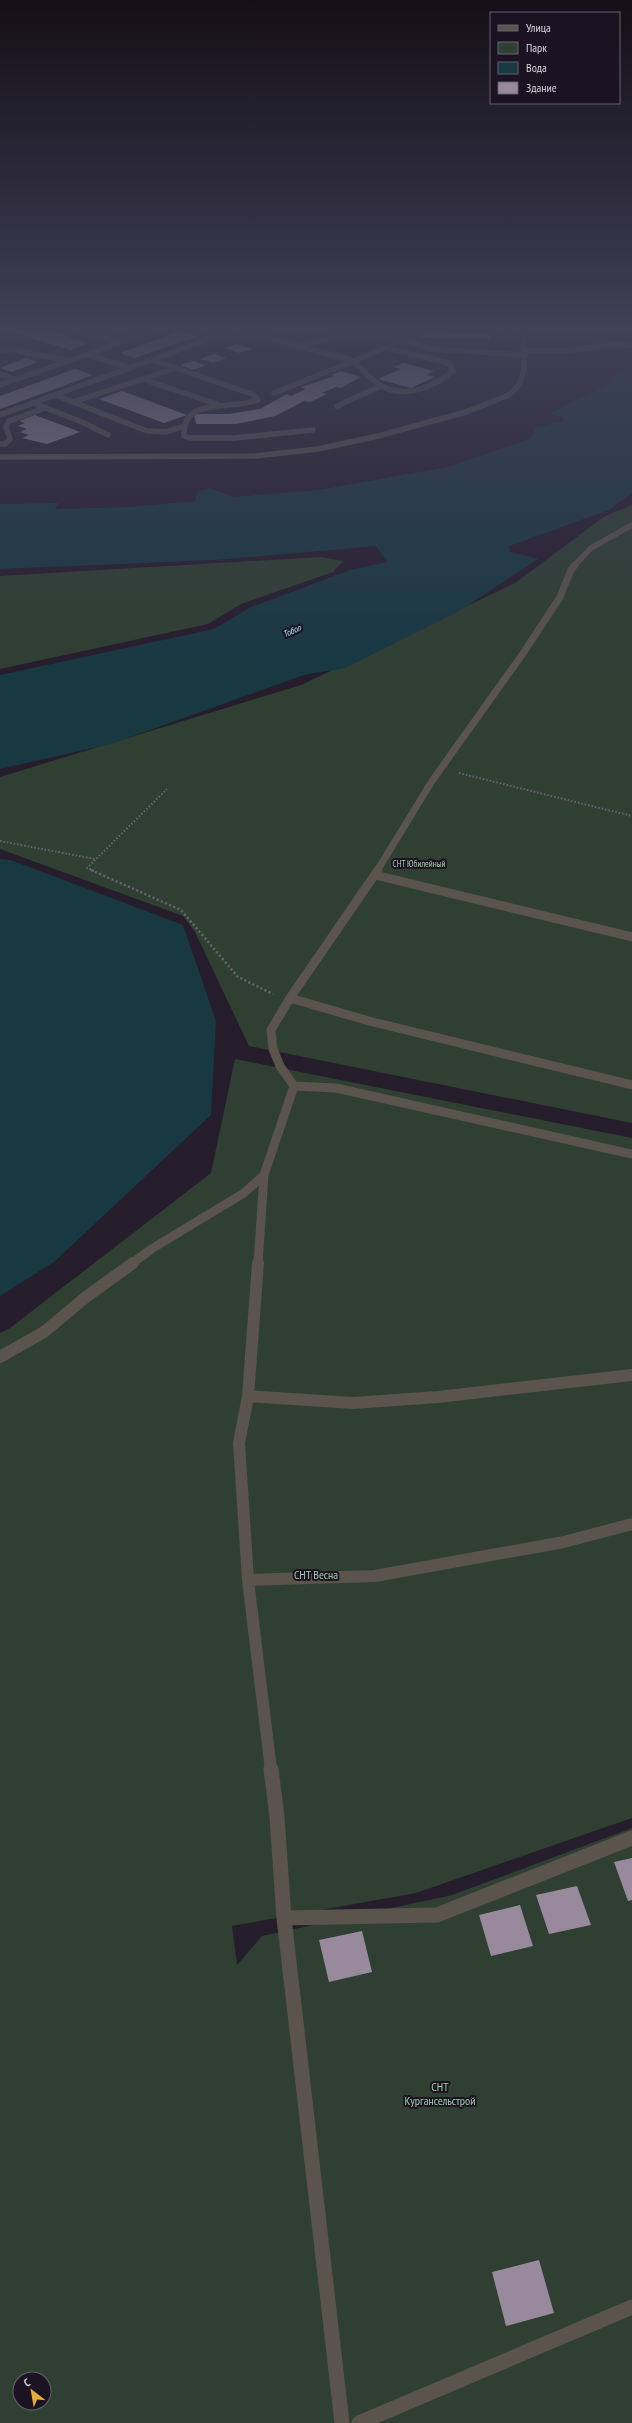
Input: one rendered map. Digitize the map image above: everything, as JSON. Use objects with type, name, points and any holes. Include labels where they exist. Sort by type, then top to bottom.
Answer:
[{"type":"street","points":[[0,457],[115,458],[262,455],[331,447],[346,443]]},
{"type":"street","points":[[294,1086],[280,1066],[273,1049],[271,1030],[289,999],[375,875],[441,768],[528,646],[560,596],[571,570],[591,548],[632,525]]},
{"type":"street","points":[[375,875],[632,937]]},
{"type":"street","points":[[289,999],[369,1021],[632,1086]]},
{"type":"street","points":[[294,1086],[336,1088],[632,1154]]},
{"type":"street","points":[[294,1086],[264,1175],[248,1396],[239,1443],[248,1580],[277,1817],[284,1918],[342,2423]]},
{"type":"street","points":[[0,1357],[44,1332],[86,1297],[153,1248],[237,1197],[264,1175]]},
{"type":"street","points":[[248,1396],[353,1403],[438,1396],[632,1374]]},
{"type":"street","points":[[248,1580],[375,1576],[564,1542],[632,1524]]},
{"type":"street","points":[[284,1918],[437,1915],[632,1838]]},
{"type":"street","points":[[359,2423],[632,2307]]},
{"type":"path","points":[[441,768],[632,816]]},
{"type":"path","points":[[167,789],[86,868],[181,910],[238,977],[289,999]]},
{"type":"path","points":[[0,841],[95,859]]},
{"type":"green space","name":"СНТ Юбилейный","points":[[632,505],[632,1123],[249,1046],[195,932],[183,916],[0,849],[0,777],[301,685],[515,583],[605,516]]},
{"type":"green space","points":[[321,557],[343,561],[333,572],[241,604],[208,624],[0,669],[0,576]]},
{"type":"green space","name":"СНТ Весна","points":[[235,1059],[632,1138],[632,1818],[416,1893],[232,1926],[237,1965],[262,1936],[452,1895],[632,1828],[632,2423],[0,2423],[0,1333],[10,1328],[211,1173]]},
{"type":"water","name":"Тобол","points":[[518,443],[632,443],[632,493],[609,510],[509,546],[510,552],[538,559],[459,611],[345,668],[304,675],[111,744],[0,769],[0,675],[214,629],[251,607],[350,570],[387,562],[376,546],[216,560],[0,569],[0,504],[58,503],[55,509],[131,507],[195,501],[197,492],[209,488],[234,497],[319,490],[448,467]]},
{"type":"water","points":[[0,859],[11,860],[183,925],[216,1021],[211,1115],[54,1262],[0,1296]]},
{"type":"building","points":[[632,1858],[632,1900],[628,1901],[614,1862]]},
{"type":"building","points":[[577,1886],[591,1925],[549,1934],[536,1895]]},
{"type":"building","points":[[520,1905],[533,1946],[491,1956],[479,1915]]},
{"type":"building","points":[[362,1931],[372,1972],[329,1982],[319,1940]]},
{"type":"building","points":[[539,2260],[554,2313],[506,2326],[492,2272]]},
{"type":"park label","name":"СНТ Кургансельстрой","points":[[440,2094]]}]
